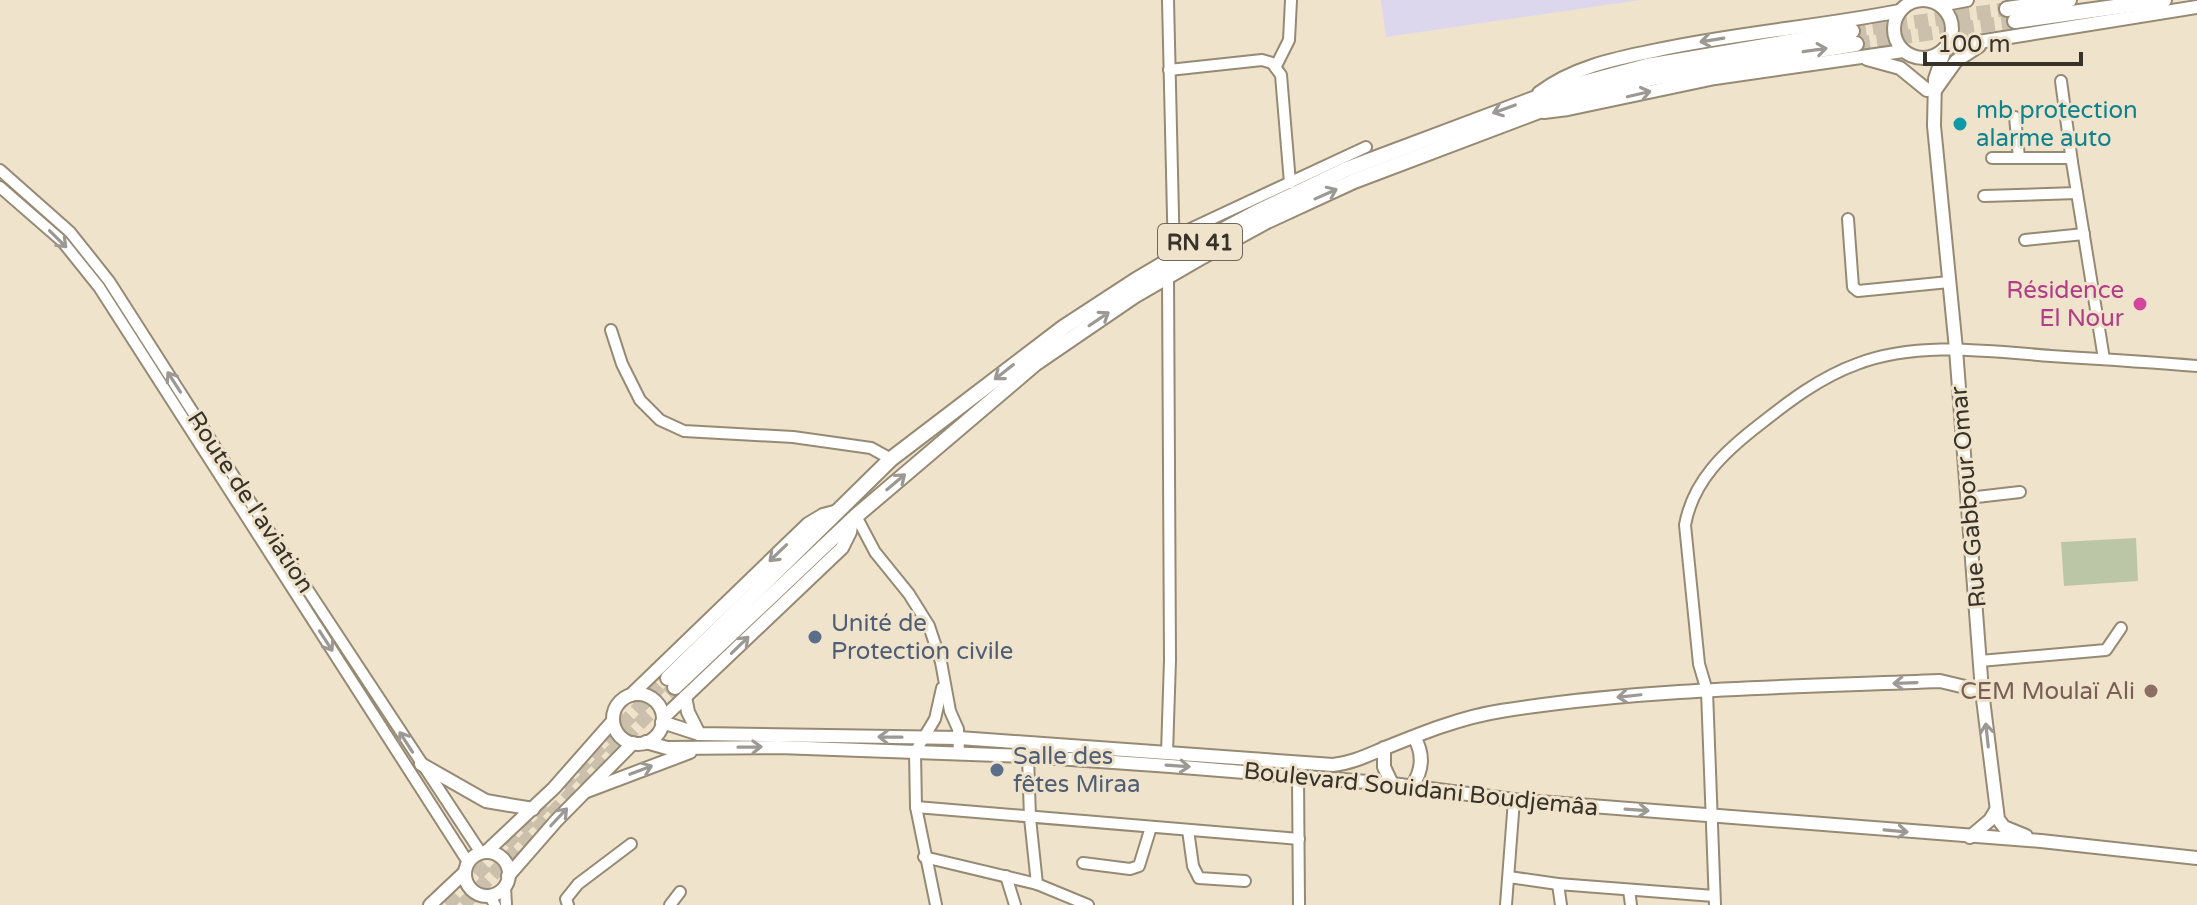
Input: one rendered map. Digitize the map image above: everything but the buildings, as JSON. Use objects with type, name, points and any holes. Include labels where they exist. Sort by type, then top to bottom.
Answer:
[{"type":"highway","points":[[2069,0],[2011,15],[2164,0]]},
{"type":"highway","name":"RN 41","points":[[849,516],[891,459],[1064,327],[1174,258],[1259,211],[1347,169],[1533,106],[1652,78],[1856,44]]},
{"type":"highway","name":"RN 41","points":[[676,687],[849,516],[1036,363],[1168,275],[1265,222],[1533,106]]},
{"type":"main road","points":[[1873,16],[1889,0]]},
{"type":"main road","points":[[1533,106],[1569,75],[1634,55],[1700,41],[1873,16],[1926,0],[1967,0]]},
{"type":"main road","points":[[1938,2],[1947,11],[1953,29],[1946,48]]},
{"type":"main road","points":[[1907,5],[1894,27],[1895,36],[1907,53]]},
{"type":"main road","points":[[1856,44],[1925,56],[1946,48],[2197,7]]},
{"type":"main road","points":[[1856,44],[1900,68],[1931,91],[1956,61],[1971,49],[1991,40]]},
{"type":"main road","name":"Rue Gabbour Omar","points":[[1946,48],[1931,91],[1956,349],[1982,691],[1996,810]]},
{"type":"main road","name":"Rue Gabbour Omar","points":[[1907,53],[1931,91]]},
{"type":"main road","points":[[430,905],[467,867],[533,809],[613,721],[619,702],[631,695],[808,524],[823,515],[849,516]]},
{"type":"main road","points":[[1392,784],[1384,767],[1384,748],[1500,711],[1677,691],[1940,681],[1982,691]]},
{"type":"main road","points":[[467,867],[466,882],[473,890],[488,900],[501,891],[581,794],[639,743],[655,736],[676,687]]},
{"type":"main road","points":[[676,687],[699,734]]},
{"type":"main road","points":[[631,695],[644,695],[655,701],[662,720]]},
{"type":"main road","name":"Boulevard Souidani Boudjemâa","points":[[662,720],[699,734],[959,738],[1333,765],[1355,761],[1384,748]]},
{"type":"main road","points":[[613,721],[617,733],[639,743]]},
{"type":"main road","points":[[1412,786],[1421,766],[1420,751],[1414,737]]},
{"type":"main road","name":"Boulevard Souidani Boudjemâa","points":[[639,743],[661,748],[759,746],[1028,756],[1392,784],[1514,800],[2041,841],[2197,858]]},
{"type":"main road","points":[[581,794],[702,748]]},
{"type":"main road","points":[[421,764],[486,801],[533,809]]},
{"type":"main road","points":[[1970,837],[1990,820],[1996,810]]},
{"type":"main road","points":[[1996,810],[2004,827],[2041,841]]},
{"type":"main road","points":[[484,852],[501,857],[507,866],[507,881]]},
{"type":"street","points":[[1168,0],[1174,258]]},
{"type":"street","points":[[1276,66],[1289,40],[1291,0]]},
{"type":"street","points":[[1169,70],[1262,60],[1276,66],[1281,75],[1290,183]]},
{"type":"street","points":[[2061,81],[2104,359]]},
{"type":"street","points":[[2015,117],[2019,158]]},
{"type":"street","points":[[1173,237],[1366,147]]},
{"type":"street","points":[[1992,158],[2070,158],[2072,162]]},
{"type":"street","name":"Route de l'aviation","points":[[0,170],[63,225],[109,281],[421,764],[484,852]]},
{"type":"street","points":[[0,187],[62,241],[99,287],[467,867]]},
{"type":"street","points":[[1984,196],[2077,193]]},
{"type":"street","points":[[1848,219],[1853,287],[1858,291],[1949,282]]},
{"type":"street","points":[[2025,240],[2084,234]]},
{"type":"street","points":[[1167,753],[1170,660],[1168,275]]},
{"type":"street","points":[[611,330],[622,364],[640,400],[660,420],[684,431],[793,437],[871,448],[891,459]]},
{"type":"street","points":[[1509,877],[1714,900],[1707,691],[1699,664],[1685,525],[1689,503],[1704,476],[1745,436],[1784,405],[1823,380],[1858,363],[1894,355],[1956,349],[2197,366]]},
{"type":"street","points":[[1968,498],[2020,492]]},
{"type":"street","points":[[849,516],[909,594],[929,626],[959,738],[959,754]]},
{"type":"street","points":[[1980,661],[2106,650],[2121,628]]},
{"type":"street","points":[[936,905],[916,807],[915,752],[938,713],[943,679]]},
{"type":"street","points":[[1028,756],[1037,884]]},
{"type":"street","points":[[1298,776],[1299,905]]},
{"type":"street","points":[[1506,905],[1514,800]]},
{"type":"street","points":[[916,807],[1299,839]]},
{"type":"street","points":[[1083,863],[1130,869],[1139,866],[1151,827]]},
{"type":"street","points":[[1188,830],[1193,866],[1199,878],[1245,881]]},
{"type":"street","points":[[568,905],[566,899],[578,884],[631,844]]},
{"type":"street","points":[[924,857],[1037,884],[1085,904]]},
{"type":"street","points":[[1006,876],[1015,905]]},
{"type":"street","points":[[506,905],[507,881]]},
{"type":"street","points":[[1558,884],[1561,905]]},
{"type":"street","points":[[1629,890],[1631,905]]},
{"type":"street","points":[[670,905],[680,892]]},
{"type":"shaded area","points":[[1381,0],[1640,0],[1386,37]]},
{"type":"green space","points":[[2136,538],[2138,581],[2064,586],[2061,542]]},
{"type":"tunnel","points":[[1852,31],[2007,9]]},
{"type":"tunnel","points":[[1856,44],[2015,21]]},
{"type":"tunnel","points":[[562,786],[668,678]]},
{"type":"tunnel","points":[[463,905],[675,687]]},
{"type":"tunnel","points":[[447,905],[548,801]]},
{"type":"place","name":"mb protection alarme auto","points":[[1960,124]]},
{"type":"place","name":"Résidence El Nour","points":[[2140,304]]},
{"type":"place","name":"Unité de Protection civile","points":[[815,637]]},
{"type":"place","name":"CEM Moulaï Ali","points":[[2151,691]]},
{"type":"place","name":"Salle des fêtes Miraa","points":[[997,770]]}]
